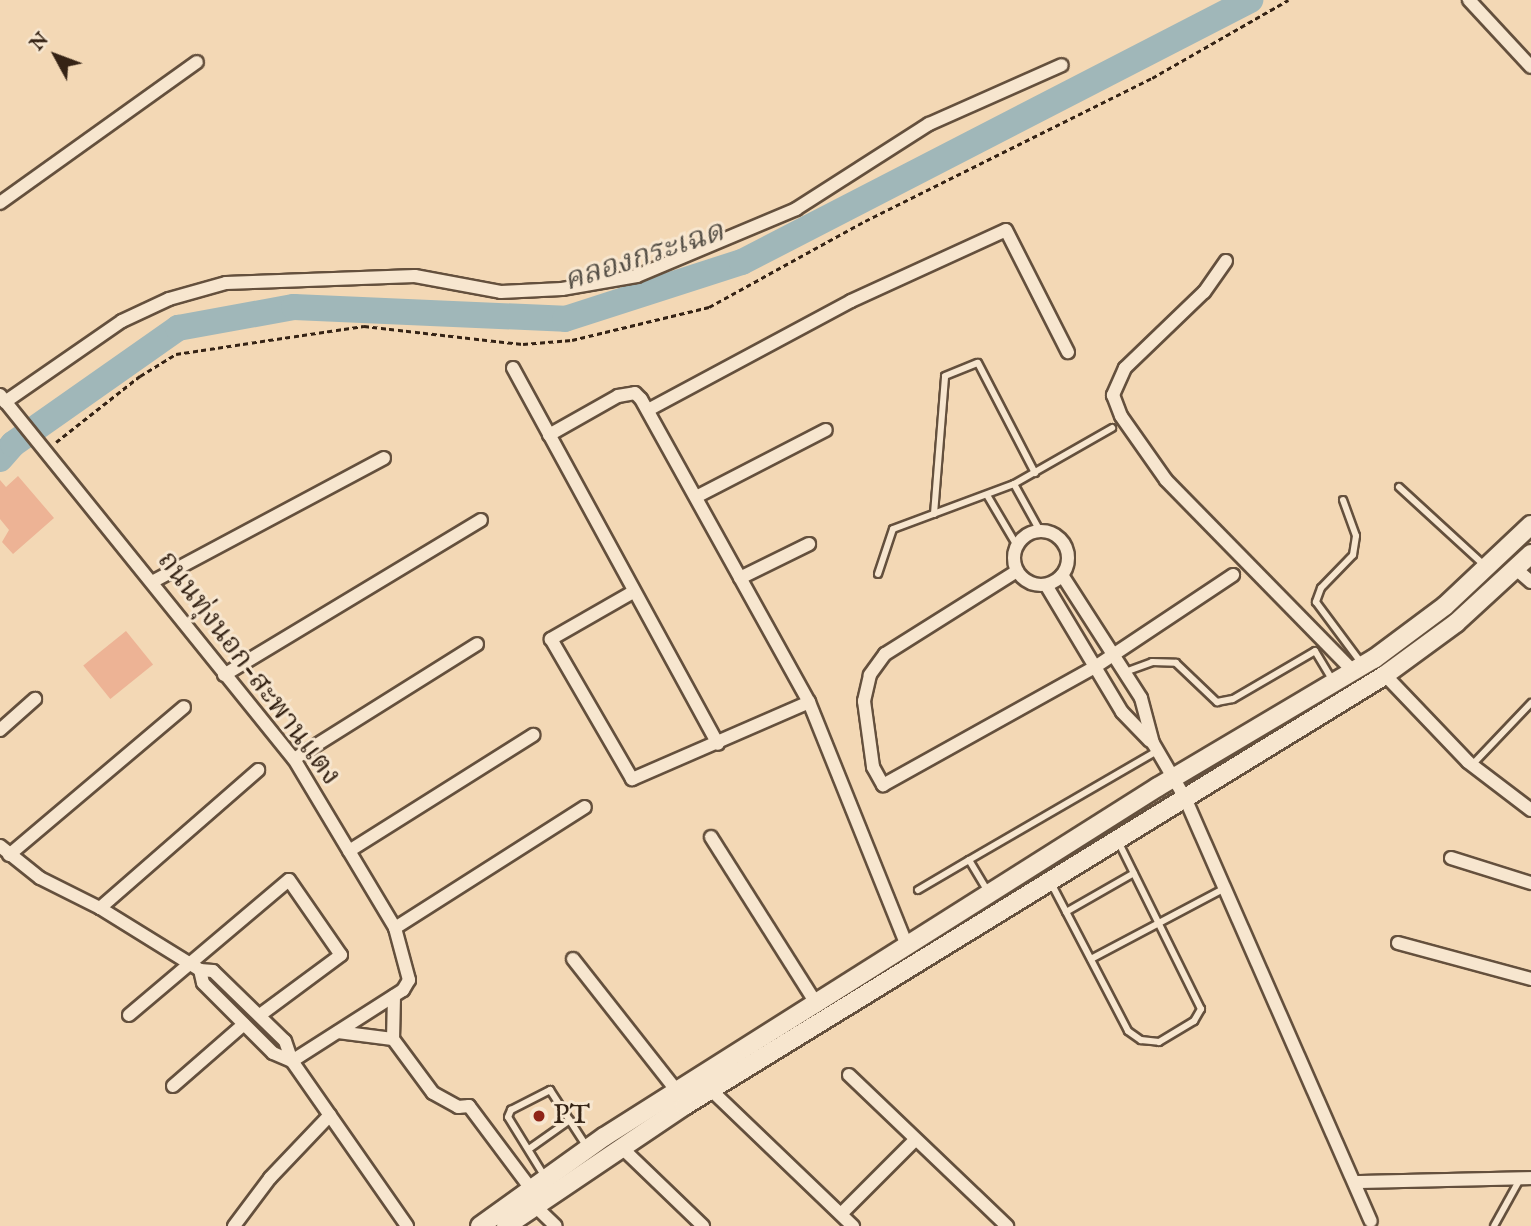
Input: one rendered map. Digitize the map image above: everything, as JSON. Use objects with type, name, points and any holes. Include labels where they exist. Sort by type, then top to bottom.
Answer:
[{"type":"street","points":[[1469,0],[1531,66]]},
{"type":"street","points":[[0,203],[197,62]]},
{"type":"street","points":[[6,403],[122,321],[169,299],[226,283],[415,276],[501,292],[562,289],[637,276],[796,209],[929,124],[1062,65]]},
{"type":"street","points":[[648,410],[851,301],[1006,230],[1068,352]]},
{"type":"street","points":[[1226,261],[1204,292],[1125,368],[1113,395],[1121,416],[1166,480],[1358,668]]},
{"type":"street","points":[[513,368],[718,744]]},
{"type":"street","points":[[549,435],[626,394],[635,393],[648,410],[809,702],[907,946]]},
{"type":"street","name":"ถนนทุ่งนอก-สะพานแตง","points":[[6,403],[294,759],[395,928],[409,980],[394,996]]},
{"type":"street","points":[[696,497],[826,430]]},
{"type":"street","points":[[152,582],[384,458]]},
{"type":"street","points":[[224,675],[481,520]]},
{"type":"street","points":[[506,1226],[537,1190],[588,1149],[1173,778],[1358,668],[1445,606],[1531,525]]},
{"type":"street","points":[[1040,531],[1063,543],[1067,565],[1062,575],[1045,585],[1034,584],[1017,571],[1017,546],[1040,531]]},
{"type":"street","points":[[740,578],[809,544]]},
{"type":"street","points":[[480,1226],[537,1190],[621,1147],[1385,675],[1456,623],[1531,554]]},
{"type":"street","points":[[1516,569],[1531,582]]},
{"type":"street","points":[[1017,571],[885,654],[870,675],[864,702],[873,767],[883,785],[1095,667],[1233,575]]},
{"type":"street","points":[[1062,575],[1141,698],[1155,747]]},
{"type":"street","points":[[1045,585],[1122,712],[1155,747],[1185,798],[1371,1221]]},
{"type":"street","points":[[633,592],[551,639],[632,779],[718,744],[809,702]]},
{"type":"street","points":[[294,759],[477,644]]},
{"type":"street","points":[[1385,675],[1472,765],[1531,810]]},
{"type":"street","points":[[0,730],[35,699]]},
{"type":"street","points":[[184,707],[5,851],[40,878],[100,908],[200,971],[213,971],[285,1041],[292,1061],[407,1226]]},
{"type":"street","points":[[349,851],[533,735]]},
{"type":"street","points":[[100,908],[258,770]]},
{"type":"street","points":[[395,928],[585,807]]},
{"type":"street","points":[[711,837],[816,1003]]},
{"type":"street","points":[[1451,858],[1531,883]]},
{"type":"street","points":[[129,1015],[188,962],[289,880],[341,955],[260,1015]]},
{"type":"street","points":[[1398,943],[1531,979]]},
{"type":"street","points":[[573,959],[677,1091]]},
{"type":"street","points":[[200,971],[203,983],[244,1024],[274,1053],[292,1061]]},
{"type":"street","points":[[292,1061],[394,996]]},
{"type":"street","points":[[394,996],[393,1039],[433,1093],[458,1107],[469,1106],[537,1190],[556,1226]]},
{"type":"street","points":[[173,1086],[244,1024]]},
{"type":"street","points":[[338,1032],[393,1039]]},
{"type":"street","points":[[849,1075],[1007,1226]]},
{"type":"street","points":[[711,1090],[853,1226]]},
{"type":"street","points":[[234,1226],[270,1178],[330,1115]]},
{"type":"street","points":[[841,1214],[915,1140]]},
{"type":"street","points":[[621,1147],[703,1226]]},
{"type":"street","points":[[1355,1182],[1526,1177]]},
{"type":"lane","points":[[934,514],[945,376],[978,363],[1035,473]]},
{"type":"lane","points":[[878,573],[893,529],[1014,484],[1112,428]]},
{"type":"lane","points":[[1014,484],[1040,531]]},
{"type":"lane","points":[[1399,487],[1488,568]]},
{"type":"lane","points":[[987,495],[1017,546]]},
{"type":"lane","points":[[1343,500],[1356,536],[1353,555],[1321,588],[1316,601],[1358,668]]},
{"type":"lane","points":[[1125,672],[1152,662],[1176,663],[1217,702],[1233,699],[1315,651],[1334,682]]},
{"type":"lane","points":[[1472,765],[1531,703]]},
{"type":"lane","points":[[918,890],[1155,747]]},
{"type":"lane","points":[[1050,881],[1128,1031],[1141,1040],[1158,1042],[1194,1021],[1201,1009],[1117,840]]},
{"type":"lane","points":[[969,860],[989,894]]},
{"type":"lane","points":[[1066,912],[1134,873]]},
{"type":"lane","points":[[1091,960],[1224,888]]},
{"type":"lane","points":[[537,1190],[529,1149],[508,1118],[511,1110],[550,1090],[588,1149]]},
{"type":"lane","points":[[529,1149],[570,1120]]},
{"type":"lane","points":[[1494,1226],[1526,1177]]},
{"type":"building","points":[[18,476],[54,518],[13,554],[2,542],[9,530],[0,519],[0,480],[6,487]]},
{"type":"building","points":[[126,631],[153,664],[110,699],[83,666]]},
{"type":"waterway","name":"คลองกระเฉด","points":[[0,459],[13,444],[178,328],[294,307],[565,319],[742,262],[1250,0]]},
{"type":"place","name":"PT","points":[[539,1116]]}]
